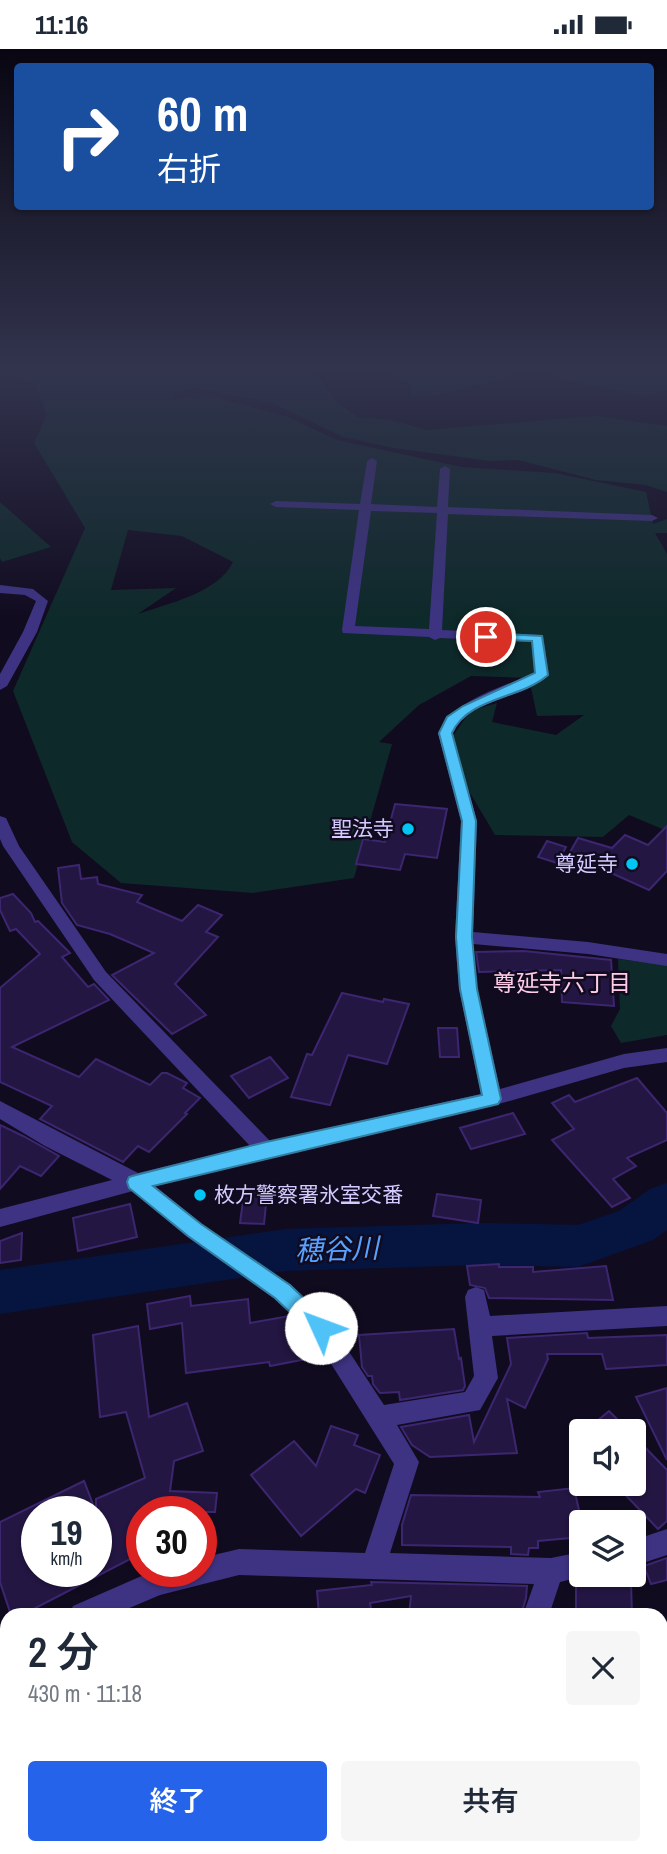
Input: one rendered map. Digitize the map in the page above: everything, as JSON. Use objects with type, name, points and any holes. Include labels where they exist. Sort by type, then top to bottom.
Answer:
[{"type":"street","points":[[372,461],[348,630],[435,636],[538,638],[542,675],[468,708],[452,719],[445,733],[469,821],[464,937],[468,989],[492,1099]]},
{"type":"street","points":[[435,636],[444,469]]},
{"type":"street","points":[[276,504],[652,518]]},
{"type":"street","points":[[0,589],[25,591],[38,595],[42,601],[30,632],[0,685]]},
{"type":"street","points":[[0,821],[6,846],[100,976],[266,1150]]},
{"type":"street","points":[[464,937],[588,948],[667,960]]},
{"type":"street","points":[[2,1216],[266,1150],[492,1099],[624,1061],[667,1055]]},
{"type":"street","points":[[0,1109],[52,1140],[136,1182],[182,1221],[282,1291],[321,1328],[407,1462],[373,1567]]},
{"type":"street","points":[[378,1416],[472,1402],[486,1378],[476,1297]]},
{"type":"street","points":[[480,1327],[667,1316]]},
{"type":"street","points":[[646,1549],[667,1542]]},
{"type":"street","points":[[99,1608],[159,1583],[239,1562],[551,1571],[569,1567]]},
{"type":"street","points":[[538,1608],[551,1571]]},
{"type":"green space","points":[[39,451],[389,451],[462,467],[555,473],[646,492],[653,524],[667,519],[667,533],[655,533],[667,554],[667,831],[629,815],[603,837],[495,835],[444,749],[470,711],[497,703],[492,722],[556,735],[584,715],[537,716],[529,678],[471,676],[419,705],[379,742],[392,744],[354,878],[253,893],[121,883],[72,842],[13,691],[85,528]],"holes":[[[128,530],[182,536],[233,562],[226,573],[205,589],[138,614],[176,588],[111,590]]]},
{"type":"green space","points":[[418,451],[667,451],[667,492],[646,485],[596,480],[518,460],[489,461]]},
{"type":"green space","points":[[0,502],[51,547],[2,562]]},
{"type":"green space","points":[[618,959],[667,965],[667,1035],[621,1043],[611,1026],[620,1009]]},
{"type":"building","points":[[395,804],[447,809],[437,858],[405,854],[400,870],[356,864],[363,839],[385,842]]},
{"type":"building","points":[[667,826],[667,871],[649,890],[569,854],[578,838],[612,848],[625,835],[648,845]]},
{"type":"building","points":[[547,841],[566,847],[557,863],[538,857]]},
{"type":"building","points":[[79,865],[81,879],[97,877],[98,884],[142,895],[137,902],[182,921],[198,905],[222,915],[206,932],[218,937],[175,984],[206,1015],[172,1034],[112,975],[154,953],[110,934],[77,925],[62,903],[58,868]]},
{"type":"building","points":[[13,894],[31,913],[35,922],[38,921],[70,953],[62,957],[88,987],[94,984],[109,1000],[12,1047],[79,1077],[96,1059],[150,1085],[162,1073],[187,1083],[183,1088],[200,1098],[149,1152],[138,1146],[123,1162],[40,1119],[52,1106],[0,1082],[0,988],[40,954],[16,929],[10,931],[0,910],[0,898]]},
{"type":"building","points":[[524,951],[611,960],[614,1006],[562,1002],[561,970],[479,972],[476,952]]},
{"type":"building","points":[[342,993],[383,1002],[384,999],[409,1004],[387,1064],[348,1055],[330,1105],[291,1097],[307,1054],[312,1055]]},
{"type":"building","points":[[438,1028],[457,1028],[459,1057],[440,1057]]},
{"type":"building","points":[[270,1057],[288,1078],[249,1098],[231,1076]]},
{"type":"building","points":[[637,1078],[667,1113],[667,1140],[627,1158],[636,1166],[613,1179],[630,1198],[612,1207],[552,1140],[574,1129],[552,1103],[569,1095],[575,1102]]},
{"type":"building","points":[[513,1113],[525,1134],[471,1149],[460,1128]]},
{"type":"building","points":[[0,1125],[59,1156],[41,1176],[20,1166],[0,1189]]},
{"type":"building","points":[[244,1193],[267,1194],[264,1224],[240,1223]]},
{"type":"building","points":[[437,1194],[481,1200],[478,1223],[433,1216]]},
{"type":"building","points":[[130,1204],[137,1237],[78,1251],[73,1218]]},
{"type":"building","points":[[22,1233],[21,1260],[0,1263],[0,1241]]},
{"type":"building","points":[[499,1264],[499,1267],[533,1267],[533,1272],[606,1266],[613,1300],[489,1298],[485,1288],[470,1285],[467,1266]]},
{"type":"building","points":[[190,1296],[191,1306],[248,1299],[250,1323],[289,1316],[322,1356],[270,1366],[269,1362],[186,1373],[182,1323],[150,1329],[147,1304]]},
{"type":"building","points":[[138,1326],[149,1417],[187,1403],[203,1451],[174,1461],[170,1491],[217,1493],[217,1496],[126,1496],[126,1561],[112,1568],[112,1496],[103,1496],[145,1478],[126,1412],[100,1417],[93,1335]]},
{"type":"building","points":[[454,1329],[459,1359],[461,1358],[465,1386],[463,1390],[400,1400],[399,1392],[380,1393],[373,1384],[372,1376],[368,1376],[362,1367],[359,1335]]},
{"type":"building","points":[[587,1333],[588,1338],[667,1335],[667,1365],[606,1369],[602,1354],[547,1354],[548,1359],[525,1408],[507,1399],[517,1453],[430,1457],[412,1445],[401,1427],[469,1415],[474,1442],[511,1364],[507,1338]]},
{"type":"building","points":[[667,1388],[667,1460],[636,1397]]},
{"type":"building","points":[[609,1411],[617,1419],[599,1419]]},
{"type":"building","points":[[331,1426],[358,1435],[354,1445],[380,1455],[365,1493],[356,1489],[301,1536],[251,1475],[294,1441],[316,1466]]},
{"type":"building","points":[[646,1448],[667,1470],[667,1521],[658,1529],[646,1516],[646,1510],[640,1510],[626,1496],[646,1496]]},
{"type":"building","points":[[84,1481],[90,1496],[53,1496]]},
{"type":"building","points":[[569,1489],[569,1496],[576,1496],[579,1510],[569,1510],[569,1538],[538,1541],[538,1548],[529,1548],[528,1555],[511,1554],[511,1547],[402,1545],[402,1525],[411,1495],[540,1497],[538,1492]]},
{"type":"building","points":[[21,1512],[21,1587],[76,1587],[36,1608],[9,1608],[0,1582],[0,1522]]},
{"type":"building","points":[[667,1558],[667,1580],[651,1584],[646,1565]]},
{"type":"building","points":[[371,1582],[527,1586],[523,1608],[410,1608],[411,1596],[370,1603],[371,1608],[318,1608],[317,1591],[372,1585]]},
{"type":"building","points":[[576,1587],[631,1587],[632,1608],[576,1608]]},
{"type":"waterway","name":"穂谷川","points":[[0,1292],[285,1250],[480,1244],[578,1246],[636,1226],[667,1203]]},
{"type":"place","name":"聖法寺","points":[[408,829]]},
{"type":"place","name":"尊延寺","points":[[632,864]]},
{"type":"place","name":"枚方警察署氷室交番","points":[[200,1195]]},
{"type":"district","name":"尊延寺六丁目","points":[[562,983]]},
{"type":"route","points":[[321,1328],[282,1291],[194,1230],[136,1182],[492,1099],[468,989],[463,924],[469,821],[445,733],[452,719],[468,708],[516,689],[542,675],[538,638],[486,637]]}]
